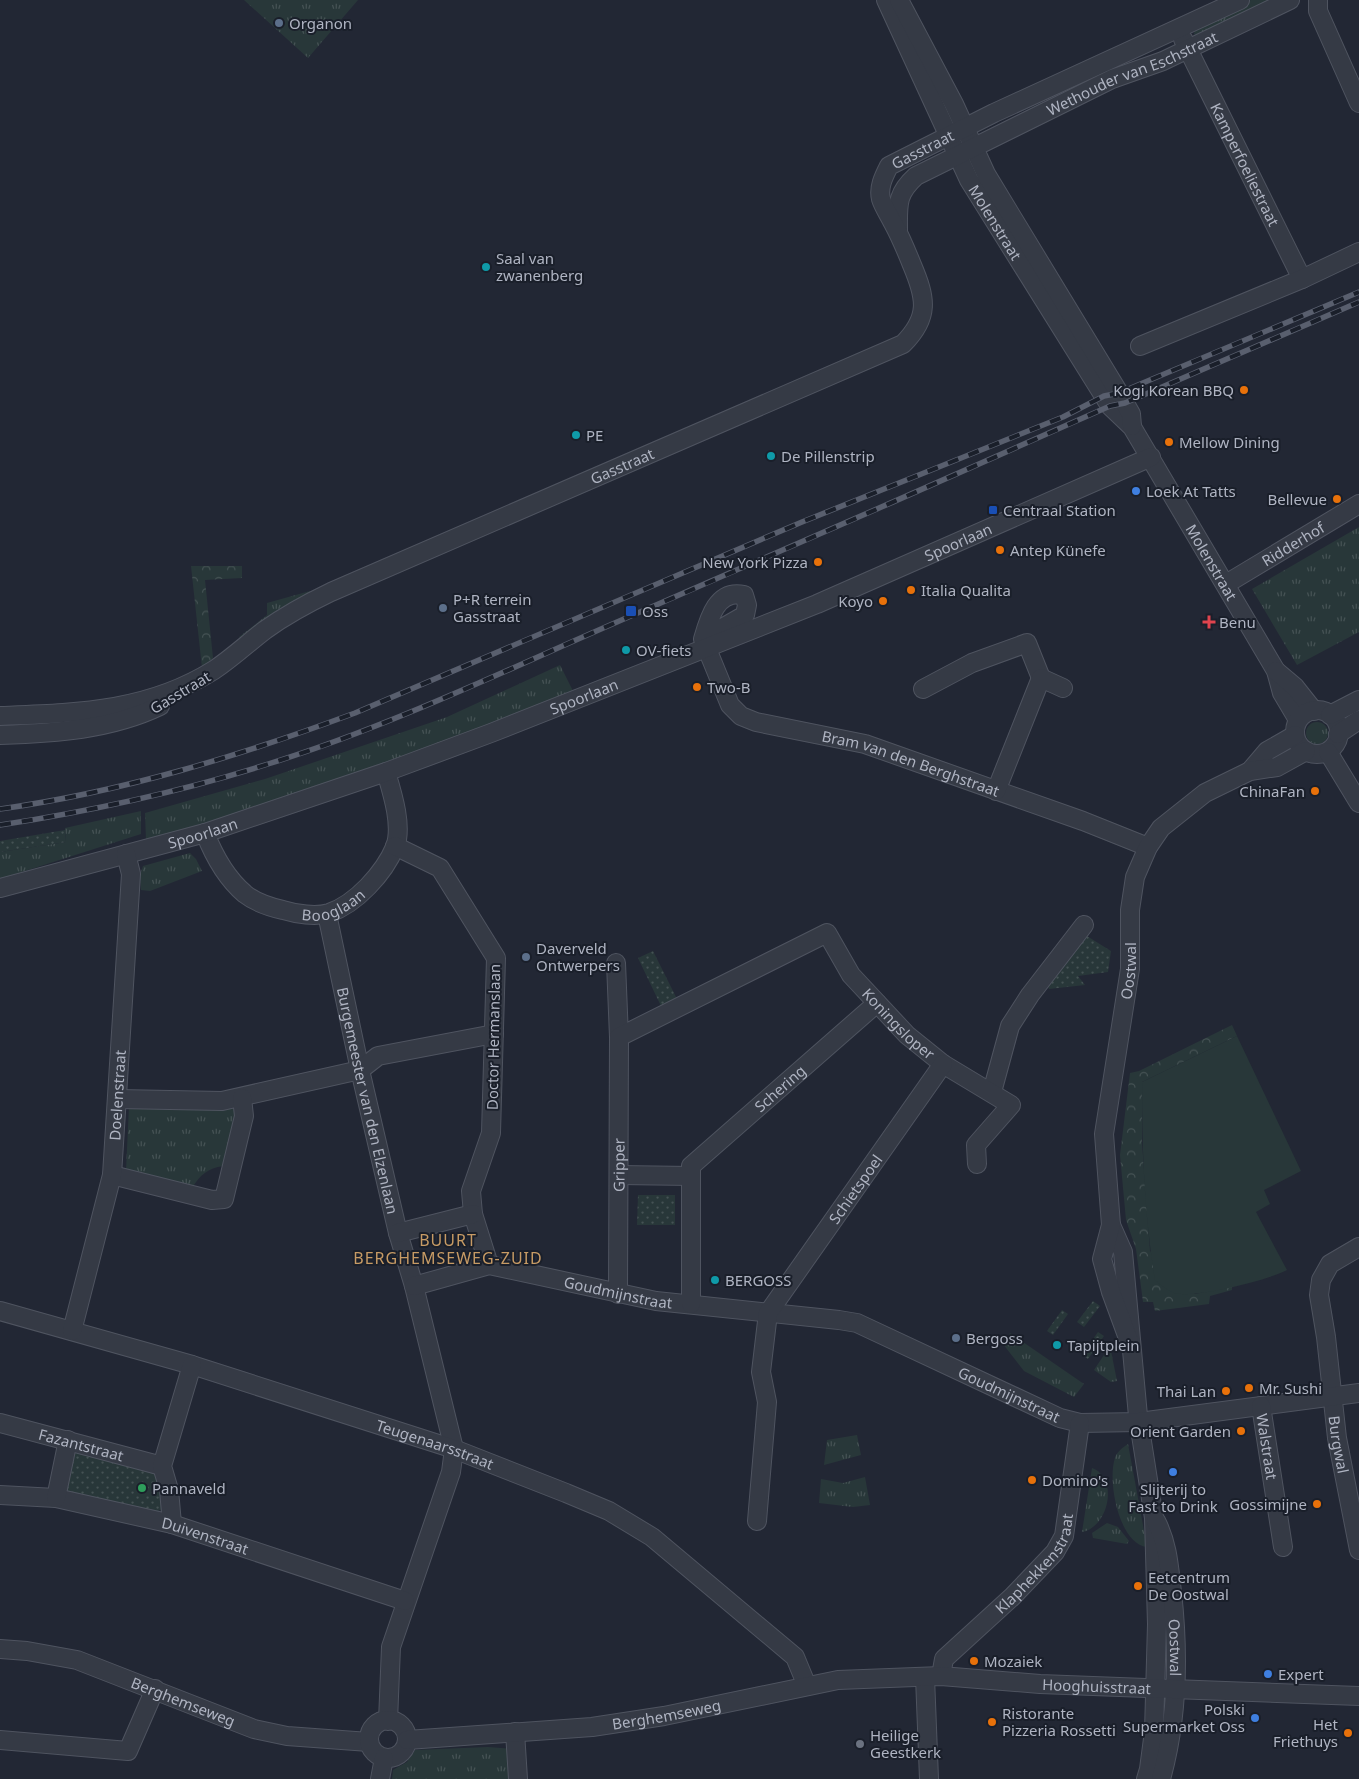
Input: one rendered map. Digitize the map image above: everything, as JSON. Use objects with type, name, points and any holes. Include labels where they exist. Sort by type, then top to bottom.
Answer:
[{"type":"street","name":"Molenstraat","points":[[886,0],[969,180],[1110,406],[1132,427],[1150,457],[1276,671],[1282,693],[1297,728]]},
{"type":"street","name":"Molenstraat","points":[[899,0],[986,174],[1122,398],[1130,414],[1132,427]]},
{"type":"street","name":"Wethouder van Eschstraat","points":[[965,129],[1070,77],[1178,30],[1240,0]]},
{"type":"street","name":"Wethouder van Eschstraat","points":[[973,147],[1112,79],[1163,61],[1290,0]]},
{"type":"street","points":[[1318,0],[1318,11],[1359,103]]},
{"type":"street","name":"Kamperfoeliestraat","points":[[1178,30],[1302,279]]},
{"type":"street","name":"Gasstraat","points":[[0,735],[53,733],[168,692],[207,674],[285,616],[331,592],[902,344],[913,334],[921,320],[924,300],[921,285],[881,198],[881,182],[889,166],[965,129]]},
{"type":"street","name":"Gasstraat","points":[[898,232],[898,198],[904,186],[916,176],[973,147]]},
{"type":"street","points":[[1140,346],[1302,279],[1359,252]]},
{"type":"street","name":"Spoorlaan","points":[[0,888],[205,833],[386,772],[705,644],[817,604],[1150,457]]},
{"type":"street","name":"Ridderhof","points":[[1226,584],[1359,504]]},
{"type":"street","points":[[923,689],[972,663],[1027,643],[1041,678],[996,791]]},
{"type":"street","name":"Bram van den Berghstraat","points":[[705,644],[730,706],[741,716],[756,722],[865,744],[1091,823],[1148,847]]},
{"type":"street","name":"Molenstraat","points":[[1276,671],[1295,686],[1322,713]]},
{"type":"street","points":[[1041,678],[1063,688]]},
{"type":"street","points":[[1322,713],[1335,720],[1338,734],[1335,744],[1328,752],[1317,754],[1306,751],[1297,742],[1297,728],[1308,712],[1322,713],[1359,700]]},
{"type":"street","name":"Gasstraat","points":[[0,716],[52,714],[89,720]]},
{"type":"street","points":[[52,714],[53,733]]},
{"type":"street","points":[[1338,734],[1359,720]]},
{"type":"street","name":"Oostwal","points":[[1250,771],[1267,751],[1297,728]]},
{"type":"street","name":"Oostwal","points":[[1146,1779],[1150,1769],[1154,1731],[1157,1605],[1154,1518],[1138,1422],[1130,1341],[1111,1292],[1102,1260],[1111,1225],[1104,1134],[1130,969],[1132,891],[1148,847],[1161,828],[1175,815],[1205,793],[1250,771],[1277,767],[1306,751]]},
{"type":"street","points":[[1328,752],[1359,803]]},
{"type":"street","points":[[386,772],[395,802],[395,846]]},
{"type":"street","name":"Booglaan","points":[[205,833],[216,859],[229,877],[254,900],[292,912],[328,914],[358,897],[378,874],[395,846]]},
{"type":"street","name":"Doctor Hermanslaan","points":[[395,846],[440,868],[496,958],[491,1133],[471,1191],[473,1214],[489,1265]]},
{"type":"street","name":"Doelenstraat","points":[[72,1331],[112,1176],[131,874],[126,854]]},
{"type":"street","name":"Burgemeester van den Elzenlaan","points":[[328,914],[360,1070],[398,1233],[414,1286],[454,1449],[451,1472],[405,1600],[391,1647],[388,1721]]},
{"type":"street","points":[[992,1092],[1010,1026],[1030,995],[1084,925]]},
{"type":"street","name":"Koningsloper","points":[[619,1037],[827,933],[851,975],[907,1035],[943,1064],[1011,1105],[976,1145],[977,1164]]},
{"type":"street","name":"Gripper","points":[[616,963],[619,1037],[618,1294]]},
{"type":"street","name":"Schering","points":[[691,1304],[691,1166],[877,1003]]},
{"type":"street","points":[[118,1099],[222,1101],[242,1098],[360,1070],[378,1056],[494,1034]]},
{"type":"street","name":"Schietspoel","points":[[768,1313],[943,1064]]},
{"type":"street","points":[[112,1176],[212,1200],[224,1199],[244,1116],[242,1098]]},
{"type":"street","points":[[618,1175],[691,1176]]},
{"type":"street","points":[[398,1233],[473,1214]]},
{"type":"street","name":"Burgwal","points":[[1359,1247],[1330,1264],[1321,1280],[1318,1295],[1326,1337],[1337,1438],[1359,1550]]},
{"type":"street","name":"Goudmijnstraat","points":[[414,1286],[489,1265],[618,1294],[768,1313],[801,1314],[857,1323],[1060,1418],[1080,1423],[1138,1422]]},
{"type":"street","name":"Teugenaarsstraat","points":[[0,1311],[192,1364],[454,1449],[609,1511],[652,1537],[795,1657],[807,1686]]},
{"type":"street","points":[[757,1521],[767,1402],[761,1372],[768,1313]]},
{"type":"street","points":[[172,1524],[169,1490],[162,1466],[192,1364]]},
{"type":"street","name":"Walstraat","points":[[1138,1422],[1359,1393]]},
{"type":"street","name":"Walstraat","points":[[1261,1406],[1283,1547]]},
{"type":"street","name":"Fazantstraat","points":[[0,1423],[162,1466]]},
{"type":"street","name":"Klaphekkenstraat","points":[[933,1677],[944,1659],[1012,1597],[1054,1552],[1064,1536],[1080,1423]]},
{"type":"street","points":[[56,1498],[68,1440]]},
{"type":"street","name":"Duivenstraat","points":[[0,1495],[56,1498],[172,1524],[405,1600]]},
{"type":"street","name":"Oostwal","points":[[1154,1518],[1165,1540],[1176,1622],[1176,1687],[1169,1750],[1160,1779]]},
{"type":"street","name":"Berghemseweg","points":[[0,1649],[27,1651],[77,1660],[254,1729],[287,1736],[369,1742]]},
{"type":"street","points":[[929,1779],[933,1677]]},
{"type":"street","name":"Berghemseweg","points":[[407,1740],[592,1727],[664,1716],[838,1680],[933,1677]]},
{"type":"street","name":"Hooghuisstraat","points":[[933,1677],[1040,1684],[1176,1687],[1359,1696]]},
{"type":"street","points":[[0,1740],[128,1751],[154,1689]]},
{"type":"street","points":[[388,1721],[401,1726],[407,1740],[405,1748],[400,1754],[384,1758],[377,1755],[369,1742],[373,1727],[380,1722],[388,1721]]},
{"type":"street","points":[[514,1732],[518,1779]]},
{"type":"street","points":[[380,1779],[384,1758]]},
{"type":"green space","points":[[244,0],[358,0],[308,58]]},
{"type":"green space","points":[[1251,0],[1282,0],[1201,38],[1194,34],[1195,28]]},
{"type":"green space","points":[[1359,527],[1359,632],[1297,665],[1252,589]]},
{"type":"green space","points":[[191,566],[242,566],[242,578],[205,580],[213,658],[202,668]]},
{"type":"green space","points":[[310,591],[311,593],[242,640],[239,637],[267,615],[267,603]]},
{"type":"green space","points":[[560,665],[575,695],[247,813],[146,840],[145,813],[265,779],[447,717]]},
{"type":"green space","points":[[1317,722],[1327,729],[1328,733],[1321,743],[1317,744],[1307,737],[1306,733],[1313,723]]},
{"type":"green space","points":[[141,811],[141,834],[0,879],[0,852],[66,842],[65,828]]},
{"type":"green space","points":[[65,830],[66,842],[0,852],[0,841]]},
{"type":"green space","points":[[190,853],[196,859],[202,871],[150,891],[141,890],[140,875],[143,866]]},
{"type":"green space","points":[[1082,933],[1111,951],[1108,972],[1078,976],[1085,985],[1049,989],[1047,978]]},
{"type":"green space","points":[[653,951],[677,999],[661,1006],[638,958]]},
{"type":"green space","points":[[1232,1025],[1237,1036],[1142,1082],[1142,1143],[1150,1251],[1195,1294],[1232,1286],[1232,1290],[1210,1296],[1209,1304],[1155,1311],[1153,1302],[1143,1302],[1136,1249],[1126,1220],[1120,1155],[1130,1073],[1139,1071]]},
{"type":"green space","points":[[1237,1036],[1301,1171],[1264,1190],[1270,1204],[1256,1212],[1287,1270],[1264,1279],[1231,1288],[1197,1293],[1174,1293],[1155,1280],[1151,1255],[1144,1181],[1142,1082]]},
{"type":"green space","points":[[129,1106],[230,1106],[237,1113],[223,1166],[213,1168],[205,1173],[192,1188],[126,1171]]},
{"type":"green space","points":[[638,1195],[675,1195],[675,1225],[637,1225]]},
{"type":"green space","points":[[1093,1301],[1100,1306],[1084,1327],[1077,1322]]},
{"type":"green space","points":[[1062,1310],[1068,1314],[1053,1335],[1047,1331]]},
{"type":"green space","points":[[1098,1332],[1104,1336],[1088,1359],[1082,1355]]},
{"type":"green space","points":[[1010,1333],[1084,1384],[1074,1397],[1024,1371],[1003,1344]]},
{"type":"green space","points":[[1110,1346],[1117,1381],[1111,1382],[1094,1370]]},
{"type":"green space","points":[[857,1435],[861,1455],[824,1465],[827,1440]]},
{"type":"green space","points":[[1128,1444],[1147,1547],[1137,1543],[1122,1524],[1114,1495],[1113,1468],[1115,1458],[1120,1450]]},
{"type":"green space","points":[[72,1450],[150,1468],[160,1480],[162,1509],[156,1512],[65,1491]]},
{"type":"green space","points":[[1092,1468],[1100,1473],[1106,1482],[1108,1491],[1107,1502],[1099,1521],[1091,1528],[1082,1532]]},
{"type":"green space","points":[[865,1477],[870,1505],[853,1507],[819,1503],[821,1479],[843,1483]]},
{"type":"green space","points":[[1107,1523],[1118,1527],[1129,1541],[1127,1544],[1093,1538],[1092,1533]]},
{"type":"green space","points":[[488,1747],[513,1749],[515,1779],[392,1779],[393,1770],[407,1762],[415,1750]]},
{"type":"railway","points":[[0,809],[91,793],[180,771],[268,744],[355,713],[802,522],[1063,417],[1104,396],[1119,393],[1359,292]]},
{"type":"railway","points":[[0,825],[68,814],[169,792],[268,764],[357,733],[488,679],[1110,406],[1125,403],[1359,302]]},
{"type":"place","name":"Organon","points":[[279,23]]},
{"type":"place","name":"Saal van zwanenberg","points":[[486,267]]},
{"type":"place","name":"Kogi Korean BBQ","points":[[1244,390]]},
{"type":"place","name":"PE","points":[[576,435]]},
{"type":"place","name":"Mellow Dining","points":[[1169,442]]},
{"type":"place","name":"De Pillenstrip","points":[[771,456]]},
{"type":"place","name":"Loek At Tatts","points":[[1136,491]]},
{"type":"place","name":"Bellevue","points":[[1337,499]]},
{"type":"place","name":"Centraal Station","points":[[993,510]]},
{"type":"place","name":"Antep Künefe","points":[[1000,550]]},
{"type":"place","name":"New York Pizza","points":[[818,562]]},
{"type":"place","name":"Italia Qualita","points":[[911,590]]},
{"type":"place","name":"Koyo","points":[[883,601]]},
{"type":"place","name":"P+R terrein Gasstraat","points":[[443,608]]},
{"type":"place","name":"Oss","points":[[631,611]]},
{"type":"place","name":"Benu","points":[[1209,622]]},
{"type":"place","name":"OV-fiets","points":[[626,650]]},
{"type":"place","name":"Two-B","points":[[697,687]]},
{"type":"place","name":"ChinaFan","points":[[1315,791]]},
{"type":"place","name":"Daverveld Ontwerpers","points":[[526,957]]},
{"type":"place","name":"BERGOSS","points":[[715,1280]]},
{"type":"place","name":"Bergoss","points":[[956,1338]]},
{"type":"place","name":"Tapijtplein","points":[[1057,1345]]},
{"type":"place","name":"Mr. Sushi","points":[[1249,1388]]},
{"type":"place","name":"Thai Lan","points":[[1226,1391]]},
{"type":"place","name":"Orient Garden","points":[[1241,1431]]},
{"type":"place","name":"Slijterij to Fast to Drink","points":[[1173,1472]]},
{"type":"place","name":"Domino's","points":[[1032,1480]]},
{"type":"place","name":"Pannaveld","points":[[142,1488]]},
{"type":"place","name":"Gossimijne","points":[[1317,1504]]},
{"type":"place","name":"Eetcentrum De Oostwal","points":[[1138,1586]]},
{"type":"place","name":"Mozaiek","points":[[974,1661]]},
{"type":"place","name":"Expert","points":[[1268,1674]]},
{"type":"place","name":"Polski Supermarket Oss","points":[[1255,1718]]},
{"type":"place","name":"Ristorante Pizzeria Rossetti","points":[[992,1722]]},
{"type":"place","name":"Het Friethuys","points":[[1348,1733]]},
{"type":"place","name":"Heilige Geestkerk","points":[[860,1744]]},
{"type":"district","name":"BUURT BERGHEMSEWEG-ZUID","points":[[448,1249]]}]
